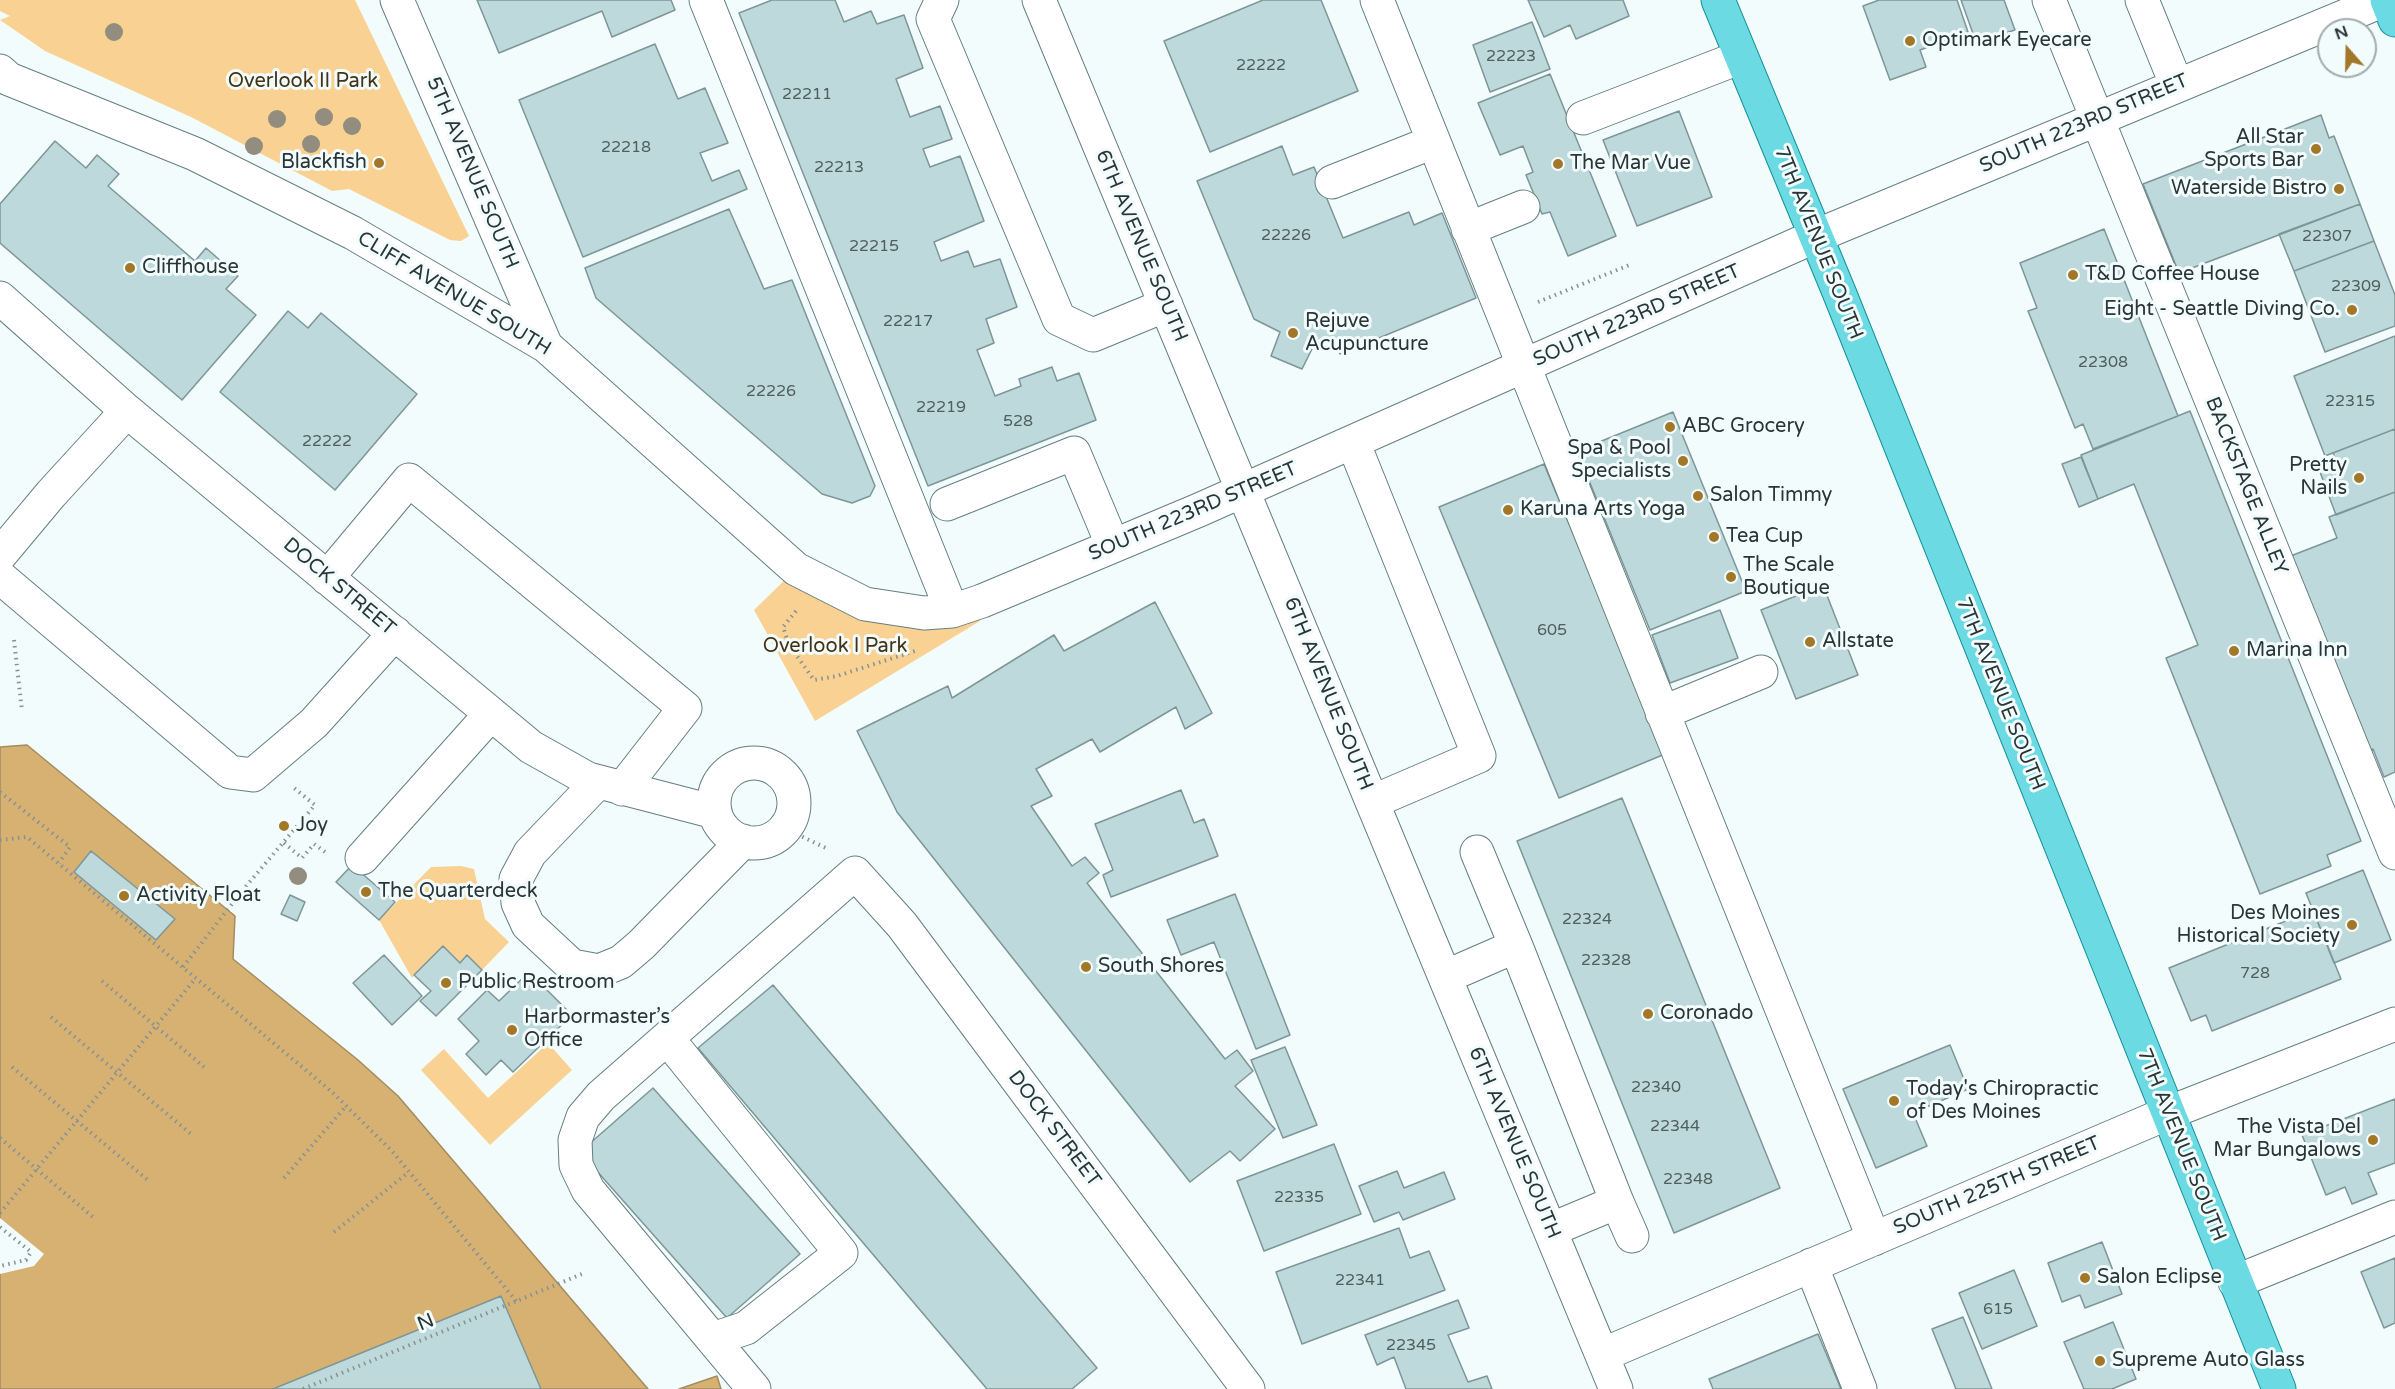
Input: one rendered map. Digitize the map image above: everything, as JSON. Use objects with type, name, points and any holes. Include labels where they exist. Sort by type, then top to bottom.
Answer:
[{"type":"main road","name":"7TH AVENUE SOUTH","points":[[1718,0],[1816,236],[2279,1389]]},
{"type":"main road","points":[[2385,0],[2395,20]]},
{"type":"street","name":"5TH AVENUE SOUTH","points":[[397,0],[546,346]]},
{"type":"street","points":[[706,0],[952,611]]},
{"type":"street","points":[[942,0],[933,19],[1059,319],[1093,335],[1166,305]]},
{"type":"street","name":"6TH AVENUE SOUTH","points":[[1039,0],[1616,1389]]},
{"type":"street","points":[[1377,0],[1874,1239]]},
{"type":"street","name":"BACKSTAGE ALLEY","points":[[2049,0],[2395,853]]},
{"type":"street","points":[[2142,0],[2177,86]]},
{"type":"street","name":"SOUTH 223RD STREET","points":[[888,610],[924,613],[952,611],[982,601],[1244,491],[1816,236],[2385,0]]},
{"type":"street","points":[[1583,118],[1741,57]]},
{"type":"street","name":"CLIFF AVENUE SOUTH","points":[[3,80],[195,154],[353,233],[546,346],[795,569],[865,604],[888,610]]},
{"type":"street","points":[[1332,182],[1433,142]]},
{"type":"street","points":[[1468,229],[1523,207]]},
{"type":"street","name":"DOCK STREET","points":[[0,298],[127,411],[395,633],[490,715],[550,759],[610,786],[715,812]]},
{"type":"street","points":[[0,555],[51,494],[127,411]]},
{"type":"street","points":[[1353,442],[1479,756],[1372,802]]},
{"type":"street","points":[[947,504],[1074,453],[1113,546]]},
{"type":"street","points":[[327,578],[409,480],[685,708],[610,786],[530,853],[516,879],[518,903],[528,925],[572,966],[599,971],[621,962],[641,945],[742,842]]},
{"type":"street","points":[[0,578],[230,772],[253,776],[314,723],[395,633]]},
{"type":"street","points":[[1662,713],[1761,672]]},
{"type":"street","points":[[347,857],[490,715]]},
{"type":"street","points":[[750,763],[764,764],[776,769],[786,778],[793,790],[795,803],[786,829],[766,841],[754,844],[742,842],[724,830],[715,812],[714,798],[718,785],[726,774],[750,763]]},
{"type":"street","points":[[1477,852],[1632,1236]]},
{"type":"street","name":"DOCK STREET","points":[[667,1038],[855,873],[902,925],[1248,1389]]},
{"type":"street","points":[[1445,977],[1516,946]]},
{"type":"street","name":"SOUTH 225TH STREET","points":[[1602,1355],[2168,1113],[2395,1024]]},
{"type":"street","points":[[712,1339],[746,1328],[841,1253],[667,1038],[592,1105],[576,1133],[574,1153],[579,1173],[588,1190],[712,1339],[754,1389]]},
{"type":"street","points":[[1550,1230],[1617,1202]]},
{"type":"street","points":[[2235,1282],[2395,1217]]},
{"type":"street","points":[[1811,1265],[1860,1389]]},
{"type":"path","points":[[1503,317],[1632,264]]},
{"type":"path","points":[[7,634],[15,642],[22,711]]},
{"type":"path","points":[[183,968],[315,805],[265,765]]},
{"type":"path","points":[[0,792],[70,846],[59,863]]},
{"type":"path","points":[[0,840],[27,837],[346,1105],[409,1172],[517,1302]]},
{"type":"path","points":[[284,843],[302,858],[314,844],[347,857]]},
{"type":"path","points":[[0,1213],[196,978]]},
{"type":"path","points":[[102,981],[204,1067]]},
{"type":"path","points":[[51,1017],[191,1134]]},
{"type":"path","points":[[12,1067],[149,1181]]},
{"type":"path","points":[[284,1178],[346,1105]]},
{"type":"path","points":[[0,1138],[94,1218]]},
{"type":"path","points":[[334,1232],[409,1172]]},
{"type":"path","points":[[0,1227],[31,1252],[26,1260],[0,1266]]},
{"type":"path","name":"N","points":[[303,1389],[582,1274]]},
{"type":"green space","name":"Overlook II Park","points":[[0,0],[355,0],[469,236],[461,241],[450,240],[349,189],[332,191],[193,118],[45,51],[0,20],[10,16],[0,11]]},
{"type":"green space","name":"Overlook I Park","points":[[796,569],[835,591],[982,601],[980,621],[815,721],[754,610]]},
{"type":"green space","points":[[461,866],[474,869],[485,919],[509,942],[482,970],[467,956],[460,963],[414,975],[412,978],[379,920],[431,867]]},
{"type":"green space","points":[[548,1043],[572,1070],[490,1145],[421,1070],[444,1049],[488,1098]]},
{"type":"shaded area","points":[[27,745],[235,916],[233,959],[358,1060],[398,1096],[648,1389],[0,1389],[0,747]]},
{"type":"shaded area","points":[[717,1376],[721,1389],[679,1389]]},
{"type":"pier","points":[[0,1218],[44,1254],[34,1266],[0,1274]]},
{"type":"building","points":[[477,0],[671,0],[675,10],[612,37],[602,11],[499,53]]},
{"type":"building","points":[[772,0],[835,0],[844,22],[871,11],[877,24],[904,15],[923,68],[896,79],[910,117],[940,106],[952,139],[923,149],[930,167],[960,156],[984,221],[934,242],[941,261],[968,251],[974,267],[1000,259],[1017,307],[986,319],[994,343],[977,350],[995,396],[1021,386],[1019,379],[1052,367],[1057,381],[1079,373],[1096,420],[928,486],[739,13]]},
{"type":"building","points":[[1263,0],[1321,0],[1358,91],[1210,152],[1164,41]]},
{"type":"building","points":[[1528,0],[1623,0],[1629,16],[1576,39],[1570,25],[1544,37]]},
{"type":"building","name":"Optimark Eyecare","points":[[1879,0],[1957,0],[1968,32],[1920,50],[1926,67],[1890,80],[1863,6]]},
{"type":"building","points":[[1961,0],[2004,0],[2015,30],[1976,42]]},
{"type":"building","points":[[1532,22],[1550,69],[1490,92],[1473,45]]},
{"type":"building","points":[[655,44],[678,99],[705,88],[728,143],[700,153],[712,181],[739,170],[747,189],[583,257],[519,100]]},
{"type":"building","name":"The Mar Vue","points":[[1550,74],[1616,236],[1568,256],[1550,212],[1542,214],[1526,175],[1533,172],[1523,146],[1500,155],[1478,103]]},
{"type":"building","points":[[1679,111],[1712,197],[1637,226],[1603,140]]},
{"type":"building","points":[[2321,115],[2329,138],[2334,136],[2360,204],[2179,273],[2143,184]]},
{"type":"building","name":"Cliffhouse","points":[[55,141],[86,168],[97,155],[119,174],[108,186],[195,261],[206,248],[238,276],[226,289],[256,315],[182,400],[0,243],[0,204]]},
{"type":"building","points":[[1282,146],[1293,175],[1314,167],[1343,238],[1409,212],[1414,225],[1442,213],[1476,298],[1340,354],[1334,338],[1313,347],[1302,369],[1271,356],[1280,332],[1254,319],[1197,181]]},
{"type":"building","points":[[2360,204],[2374,241],[2294,271],[2279,234]]},
{"type":"building","points":[[729,209],[764,289],[792,280],[875,486],[870,496],[852,503],[822,494],[596,298],[585,268]]},
{"type":"building","points":[[2104,229],[2178,416],[2093,449],[2083,424],[2075,428],[2028,311],[2037,308],[2020,263]]},
{"type":"building","name":"Eight - Seattle Diving Co.","points":[[2374,241],[2395,295],[2395,326],[2325,352],[2294,271]]},
{"type":"building","points":[[288,311],[308,328],[321,313],[417,394],[335,490],[220,392]]},
{"type":"building","points":[[2395,336],[2395,429],[2325,456],[2294,376]]},
{"type":"building","name":"Marina Inn","points":[[2190,411],[2361,841],[2327,855],[2331,866],[2260,894],[2166,658],[2198,645],[2134,484],[2098,499],[2081,455]]},
{"type":"building","points":[[1673,412],[1746,591],[1650,630],[1577,451]]},
{"type":"building","name":"Pretty Nails","points":[[2395,429],[2395,492],[2336,515],[2317,464],[2335,458],[2333,453]]},
{"type":"building","points":[[2081,457],[2098,499],[2079,507],[2062,464]]},
{"type":"building","points":[[1544,464],[1665,754],[1559,798],[1439,507]]},
{"type":"building","points":[[2395,492],[2395,772],[2384,777],[2373,749],[2364,753],[2288,557],[2337,538],[2329,517]]},
{"type":"building","name":"Allstate","points":[[1823,585],[1858,675],[1796,699],[1761,610]]},
{"type":"building","name":"South Shores","points":[[1155,602],[1212,713],[1185,729],[1176,707],[1100,752],[1092,739],[1036,769],[1052,796],[1031,806],[1072,866],[1085,857],[1099,873],[1087,883],[1225,1059],[1237,1050],[1253,1071],[1235,1086],[1275,1129],[1240,1161],[1230,1151],[1190,1182],[897,812],[857,731],[948,686],[952,698],[1054,635],[1064,651]]},
{"type":"building","points":[[1720,610],[1738,658],[1670,683],[1652,635]]},
{"type":"building","points":[[1181,790],[1194,823],[1204,819],[1218,856],[1111,897],[1103,875],[1113,870],[1095,824]]},
{"type":"building","name":"Coronado","points":[[1622,798],[1780,1188],[1674,1233],[1517,841]]},
{"type":"building","name":"Activity Float","points":[[91,851],[175,919],[156,940],[74,872]]},
{"type":"building","name":"The Quarterdeck","points":[[352,865],[395,902],[379,920],[336,882]]},
{"type":"building","name":"Des Moines Historical Society","points":[[2363,870],[2391,940],[2334,963],[2306,893]]},
{"type":"building","points":[[1235,894],[1290,1035],[1256,1049],[1214,942],[1181,955],[1167,920]]},
{"type":"building","points":[[290,895],[305,902],[297,921],[281,914]]},
{"type":"building","points":[[2313,910],[2341,979],[2212,1031],[2206,1015],[2191,1021],[2169,968]]},
{"type":"building","name":"Public Restroom","points":[[443,946],[460,963],[467,955],[482,970],[436,1016],[420,1001],[431,991],[414,975]]},
{"type":"building","points":[[384,955],[422,996],[392,1025],[353,983]]},
{"type":"building","name":"Harbormaster’s Office","points":[[529,972],[572,1015],[513,1072],[501,1060],[486,1075],[466,1054],[479,1041],[458,1019],[487,990],[499,1001]]},
{"type":"building","points":[[773,985],[1097,1368],[1072,1389],[987,1389],[698,1048]]},
{"type":"building","name":"Today's Chiropractic of Des Moines","points":[[1950,1045],[1968,1089],[1913,1113],[1927,1146],[1876,1168],[1843,1089]]},
{"type":"building","points":[[1285,1047],[1317,1125],[1283,1138],[1251,1060]]},
{"type":"building","points":[[653,1088],[800,1254],[727,1318],[580,1152]]},
{"type":"building","points":[[2395,1099],[2395,1163],[2368,1173],[2377,1194],[2352,1204],[2345,1187],[2326,1195],[2302,1135]]},
{"type":"building","points":[[1334,1144],[1361,1214],[1264,1251],[1237,1181]]},
{"type":"building","points":[[1397,1171],[1404,1188],[1444,1172],[1455,1199],[1403,1220],[1399,1212],[1374,1222],[1359,1186]]},
{"type":"building","points":[[1399,1228],[1410,1258],[1429,1251],[1445,1290],[1302,1344],[1276,1272]]},
{"type":"building","name":"Salon Eclipse","points":[[2102,1242],[2122,1294],[2085,1308],[2080,1295],[2062,1302],[2048,1263]]},
{"type":"building","points":[[2395,1258],[2395,1323],[2384,1328],[2361,1272]]},
{"type":"building","points":[[2014,1270],[2037,1326],[1982,1349],[1959,1293]]},
{"type":"building","points":[[501,1296],[541,1389],[273,1389]]},
{"type":"building","points":[[1458,1300],[1469,1328],[1448,1335],[1468,1382],[1487,1376],[1492,1389],[1406,1389],[1394,1357],[1377,1365],[1365,1335]]},
{"type":"building","points":[[1963,1317],[1992,1389],[1956,1389],[1932,1329]]},
{"type":"building","name":"Supreme Auto Glass","points":[[2113,1322],[2136,1379],[2112,1389],[2084,1389],[2064,1342]]},
{"type":"building","points":[[1818,1334],[1841,1389],[1713,1389],[1709,1379]]},
{"type":"place","name":"Optimark Eyecare","points":[[1910,41]]},
{"type":"place","name":"All Star Sports Bar","points":[[2316,149]]},
{"type":"place","name":"Blackfish","points":[[379,163]]},
{"type":"place","name":"The Mar Vue","points":[[1558,164]]},
{"type":"place","name":"Waterside Bistro","points":[[2339,189]]},
{"type":"place","name":"Cliffhouse","points":[[130,268]]},
{"type":"place","name":"T&D Coffee House","points":[[2073,275]]},
{"type":"place","name":"Eight - Seattle Diving Co.","points":[[2352,310]]},
{"type":"place","name":"Rejuve Acupuncture","points":[[1293,333]]},
{"type":"place","name":"ABC Grocery","points":[[1670,427]]},
{"type":"place","name":"Spa & Pool Specialists","points":[[1683,461]]},
{"type":"place","name":"Pretty Nails","points":[[2359,478]]},
{"type":"place","name":"Salon Timmy","points":[[1698,496]]},
{"type":"place","name":"Karuna Arts Yoga","points":[[1508,510]]},
{"type":"place","name":"Tea Cup","points":[[1714,537]]},
{"type":"place","name":"The Scale Boutique","points":[[1731,577]]},
{"type":"place","name":"Allstate","points":[[1810,642]]},
{"type":"place","name":"Marina Inn","points":[[2234,651]]},
{"type":"place","name":"Joy","points":[[284,826]]},
{"type":"place","name":"The Quarterdeck","points":[[366,892]]},
{"type":"place","name":"Activity Float","points":[[124,896]]},
{"type":"place","name":"Des Moines Historical Society","points":[[2352,925]]},
{"type":"place","name":"South Shores","points":[[1086,967]]},
{"type":"place","name":"Public Restroom","points":[[446,983]]},
{"type":"place","name":"Coronado","points":[[1648,1014]]},
{"type":"place","name":"Harbormaster’s Office","points":[[512,1030]]},
{"type":"place","name":"Today's Chiropractic of Des Moines","points":[[1894,1101]]},
{"type":"place","name":"The Vista Del Mar Bungalows","points":[[2373,1140]]},
{"type":"place","name":"Salon Eclipse","points":[[2085,1278]]},
{"type":"place","name":"Supreme Auto Glass","points":[[2100,1361]]}]
